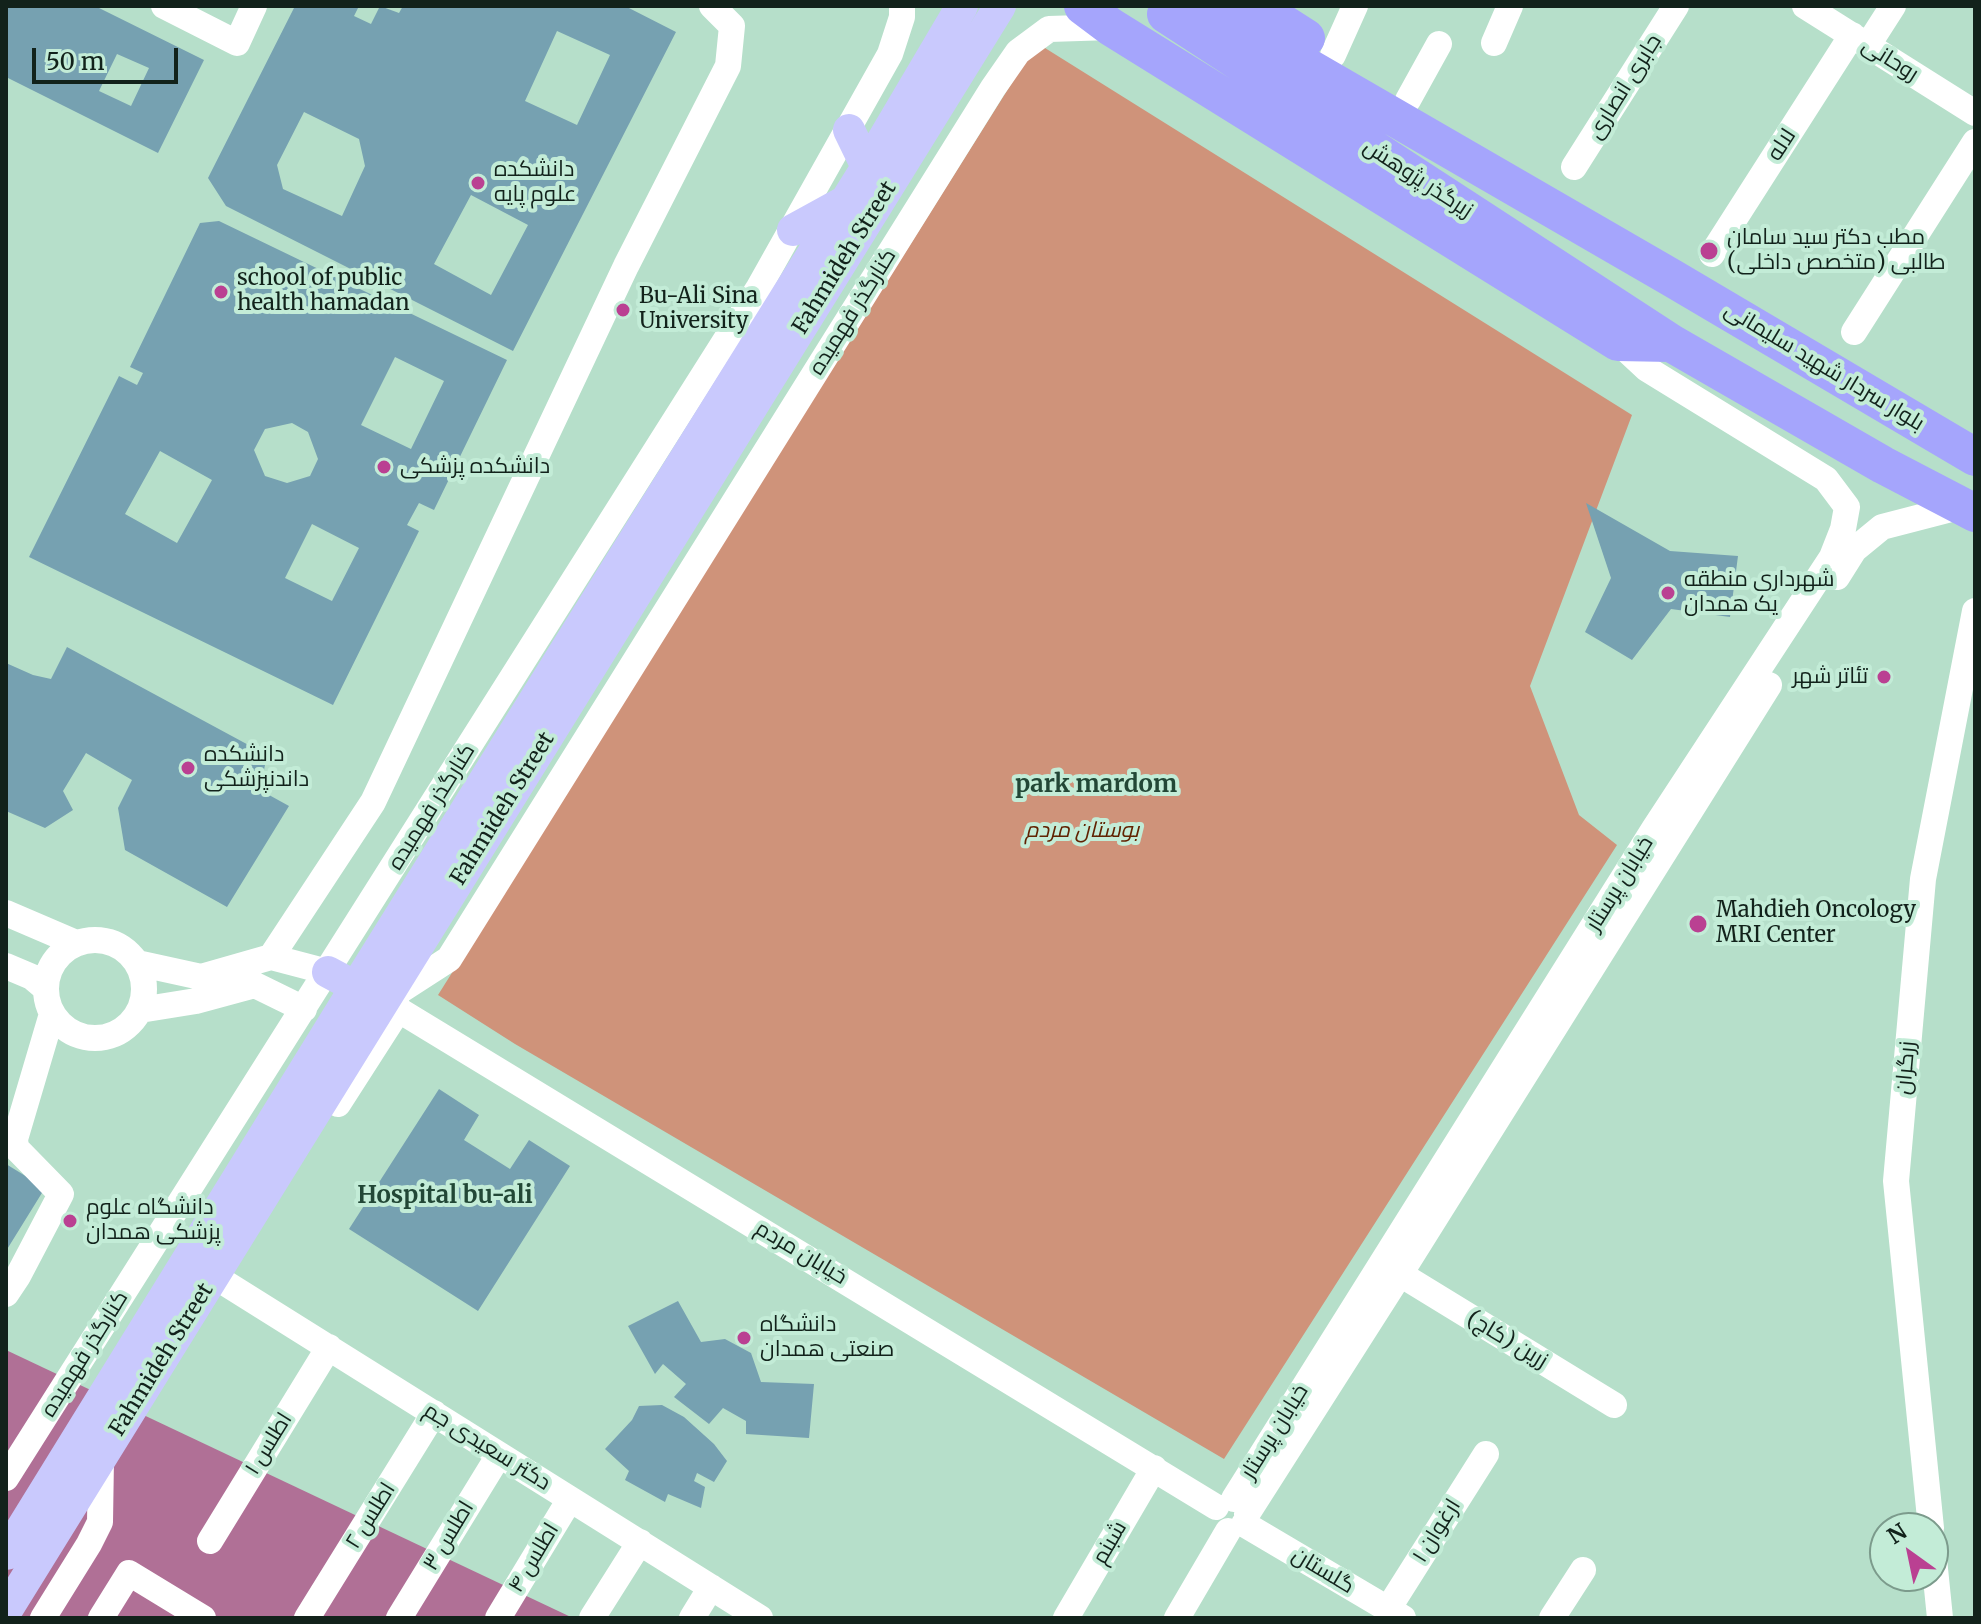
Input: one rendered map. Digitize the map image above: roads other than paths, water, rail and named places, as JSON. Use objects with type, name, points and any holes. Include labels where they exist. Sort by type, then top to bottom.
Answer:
[{"type":"highway","name":"زیرگذر پژوهش","points":[[1202,6],[1672,278]]},
{"type":"highway","points":[[1234,6],[1301,34]]},
{"type":"highway","points":[[1256,6],[1554,189],[1672,278]]},
{"type":"highway","points":[[1099,13],[1618,342],[1671,343],[1883,465],[1969,509]]},
{"type":"highway","name":"زیرگذر پژوهش","points":[[1166,14],[1671,343]]},
{"type":"highway","name":"بلوار سردار شهید سلیمانی","points":[[1672,278],[1975,457]]},
{"type":"main road","name":"Fahmideh Street","points":[[6,1611],[219,1279],[962,6]]},
{"type":"main road","name":"Fahmideh Street","points":[[6,1554],[380,999],[1000,6]]},
{"type":"main road","points":[[849,130],[867,167]]},
{"type":"main road","points":[[793,230],[846,201]]},
{"type":"main road","points":[[328,972],[380,999]]},
{"type":"street","points":[[164,6],[237,43],[254,6]]},
{"type":"street","points":[[271,957],[373,802],[626,266],[728,66],[732,26],[712,6]]},
{"type":"street","name":"کنارگذر فهمیده","points":[[6,1478],[328,972],[793,230],[890,54],[902,17],[902,6]]},
{"type":"street","points":[[1333,55],[1355,6]]},
{"type":"street","points":[[1494,43],[1510,6]]},
{"type":"street","name":"جابری انصاری","points":[[1574,167],[1676,6]]},
{"type":"street","name":"روحانی","points":[[1805,6],[1975,113]]},
{"type":"street","name":"لاله","points":[[1712,254],[1860,40],[1893,6]]},
{"type":"street","name":"کنارگذر فهمیده","points":[[380,999],[449,959],[1018,52],[1049,29],[1099,13]]},
{"type":"street","points":[[1408,100],[1439,44]]},
{"type":"street","points":[[1854,332],[1975,142]]},
{"type":"street","name":"خیابان پرستار","points":[[1234,1515],[1637,855],[1832,557],[1843,529],[1847,507],[1826,479],[1647,369],[1618,342]]},
{"type":"street","name":"خیابان پرستار","points":[[1234,1515],[1400,1274],[1854,550],[1882,527],[1969,509]]},
{"type":"street","name":"زرگران","points":[[1929,1512],[1896,1181],[1923,879],[1975,611]]},
{"type":"street","points":[[6,913],[76,943]]},
{"type":"street","points":[[90,939],[104,940],[129,952],[137,963],[144,986],[140,1010],[120,1032],[105,1038],[90,1038],[62,1026],[52,1014],[45,988],[54,961],[64,950],[90,939]]},
{"type":"street","points":[[137,963],[201,977],[271,957],[328,972]]},
{"type":"street","points":[[6,966],[32,977],[45,988]]},
{"type":"street","points":[[140,1010],[196,1001],[255,985],[304,1009]]},
{"type":"street","name":"خیابان مردم","points":[[380,999],[1234,1515]]},
{"type":"street","points":[[6,1294],[61,1194],[16,1148],[15,1139],[52,1014]]},
{"type":"street","name":"زرین (کاج)","points":[[1400,1274],[1614,1405]]},
{"type":"street","name":"دکتر سعیدی جم","points":[[219,1279],[760,1618]]},
{"type":"street","name":"اطلس ۱","points":[[210,1541],[329,1347]]},
{"type":"street","name":"اطلس ۲","points":[[307,1618],[434,1413]]},
{"type":"street","name":"ارغوان ۱","points":[[1381,1611],[1486,1454]]},
{"type":"street","name":"اطلس ۳","points":[[399,1618],[499,1455]]},
{"type":"street","points":[[43,1618],[100,1522],[101,1459]]},
{"type":"street","name":"شبنم","points":[[1066,1618],[1154,1468]]},
{"type":"street","name":"اطلس ۴","points":[[498,1618],[570,1499]]},
{"type":"street","points":[[1177,1618],[1234,1515]]},
{"type":"street","name":"گلستان","points":[[1234,1515],[1381,1611]]},
{"type":"street","points":[[592,1618],[640,1542]]},
{"type":"street","points":[[1552,1618],[1583,1570]]},
{"type":"street","points":[[101,1618],[129,1573],[202,1618]]},
{"type":"street","points":[[692,1618],[711,1587]]},
{"type":"street","points":[[1937,1592],[1940,1618]]},
{"type":"place","name":"دانشکده علوم پایه","points":[[478,183]]},
{"type":"place","name":"مطب دکتر سید سامان طالبی (متخصص داخلی)","points":[[1709,251]]},
{"type":"place","name":"school of public health hamadan","points":[[221,292]]},
{"type":"place","name":"Bu-Ali Sina University","points":[[623,310]]},
{"type":"place","name":"دانشکده پزشکی","points":[[384,467]]},
{"type":"place","name":"شهرداری منطقه یک همدان","points":[[1668,593]]},
{"type":"place","name":"تئاتر شهر","points":[[1884,677]]},
{"type":"place","name":"دانشکده داندنپزشکی","points":[[188,768]]},
{"type":"place","name":"Mahdieh Oncology MRI Center","points":[[1698,924]]},
{"type":"place","name":"دانشگاه علوم پزشکی همدان","points":[[70,1221]]},
{"type":"place","name":"دانشگاه صنعتی همدان","points":[[744,1338]]},
{"type":"district","name":"park mardom","points":[[1096,785]]},
{"type":"district","name":"Hospital bu-ali","points":[[445,1196]]},
{"type":"park label","name":"بوستان مردم","points":[[1082,831]]}]
